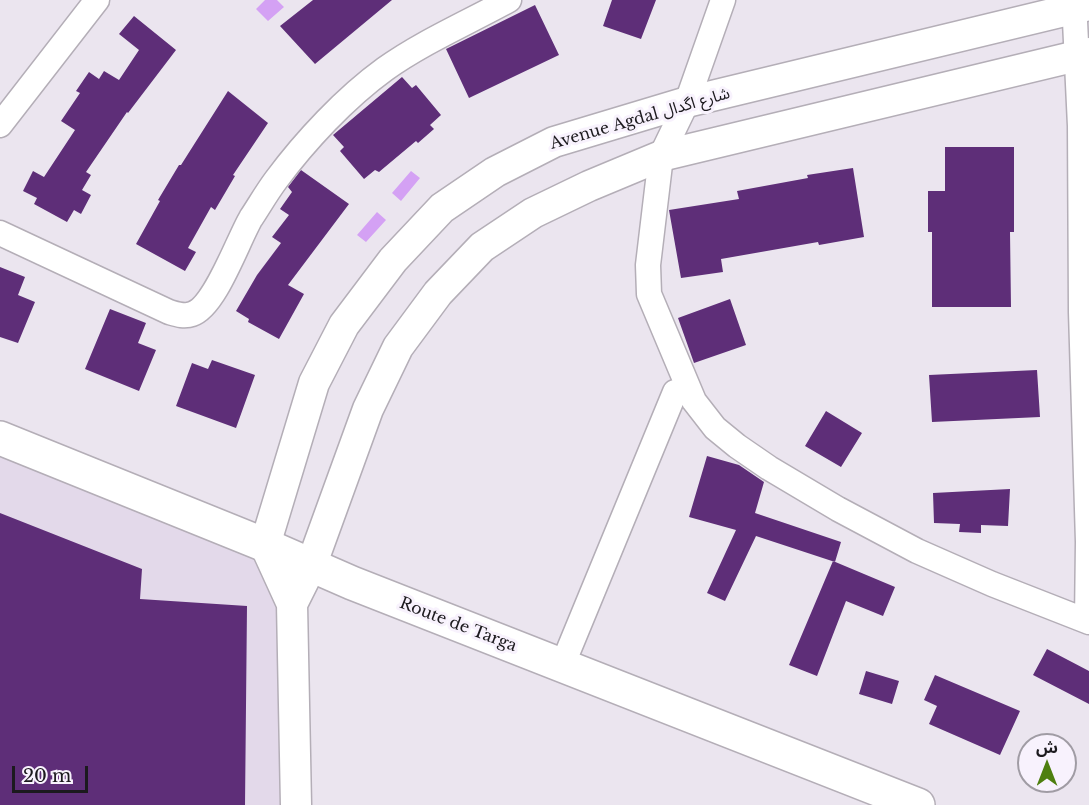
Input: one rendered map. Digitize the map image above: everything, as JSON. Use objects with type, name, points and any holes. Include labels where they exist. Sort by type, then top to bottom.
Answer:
[{"type":"main road","name":"Route de Targa","points":[[0,438],[265,545],[310,566],[918,805]]},
{"type":"street","points":[[0,124],[97,0]]},
{"type":"street","points":[[0,233],[170,312],[179,315],[192,314],[206,304],[251,219],[276,180],[310,140],[352,97],[384,70],[412,51],[509,0]]},
{"type":"street","points":[[723,0],[687,102],[661,156],[648,265],[649,294],[688,390],[715,428],[769,468],[838,508],[917,551],[1002,588],[1088,621],[1083,55],[1079,4]]},
{"type":"street","name":"Avenue Agdal شارع اگدال","points":[[265,545],[314,383],[344,325],[393,261],[442,208],[495,172],[554,142],[687,102],[1079,4]]},
{"type":"street","points":[[292,604],[310,566],[368,409],[398,347],[438,293],[483,247],[533,213],[661,156],[1083,55]]},
{"type":"street","points":[[562,666],[675,392]]},
{"type":"street","points":[[265,545],[292,604],[296,805]]},
{"type":"shaded area","points":[[265,0],[277,0],[284,7],[268,21],[256,9]]},
{"type":"shaded area","points":[[411,171],[420,178],[401,201],[392,193]]},
{"type":"shaded area","points":[[377,212],[386,220],[366,242],[357,235]]},
{"type":"shaded area","points":[[0,457],[297,571],[290,805],[0,805]]},
{"type":"building","points":[[313,0],[392,0],[315,64],[280,26]]},
{"type":"building","points":[[612,0],[656,0],[641,39],[603,26]]},
{"type":"building","points":[[535,5],[559,55],[469,98],[446,49]]},
{"type":"building","points":[[134,16],[176,50],[127,112],[86,172],[91,175],[82,190],[91,195],[81,214],[74,210],[67,222],[34,204],[37,198],[23,191],[33,171],[44,177],[75,130],[61,121],[80,93],[76,91],[89,72],[99,79],[104,71],[119,80],[139,50],[119,34]]},
{"type":"building","points":[[402,77],[412,88],[416,85],[441,115],[430,125],[434,129],[418,143],[416,141],[379,172],[375,170],[364,179],[340,151],[344,147],[333,135]]},
{"type":"building","points":[[228,91],[268,123],[233,175],[235,176],[215,210],[211,207],[188,248],[196,252],[185,271],[136,244],[179,165]]},
{"type":"building","points":[[945,147],[1014,147],[1014,232],[1010,232],[1011,307],[932,307],[932,232],[928,232],[928,191],[945,191]]},
{"type":"building","points":[[853,168],[864,237],[819,245],[818,242],[721,259],[723,272],[681,278],[669,210],[739,199],[737,191],[808,178],[807,175]]},
{"type":"building","points":[[301,170],[349,204],[288,285],[304,294],[279,339],[248,322],[249,319],[236,311],[257,275],[281,243],[272,237],[289,215],[280,209],[292,192],[288,187]]},
{"type":"building","points":[[0,267],[25,277],[18,295],[35,302],[18,343],[0,337]]},
{"type":"building","points":[[730,299],[746,345],[694,363],[678,318]]},
{"type":"building","points":[[110,309],[146,323],[138,343],[156,350],[139,391],[85,369]]},
{"type":"building","points":[[212,360],[255,375],[236,428],[176,406],[192,363],[208,369]]},
{"type":"building","points":[[1037,370],[1040,417],[932,422],[929,375]]},
{"type":"building","points":[[826,411],[862,433],[841,467],[805,446]]},
{"type":"building","points":[[707,456],[739,465],[764,482],[755,513],[841,542],[835,562],[756,536],[725,601],[707,593],[736,530],[689,517]]},
{"type":"building","points":[[1010,489],[1008,526],[981,525],[981,533],[959,532],[960,524],[934,523],[933,493]]},
{"type":"building","points":[[0,513],[142,569],[140,599],[247,606],[245,805],[0,805]]},
{"type":"building","points":[[833,561],[895,587],[883,616],[846,601],[817,676],[789,665]]},
{"type":"building","points":[[1047,649],[1089,671],[1089,704],[1033,675]]},
{"type":"building","points":[[866,671],[899,681],[892,704],[859,694]]},
{"type":"building","points":[[935,675],[1020,711],[1000,755],[929,724],[937,706],[924,700]]}]
